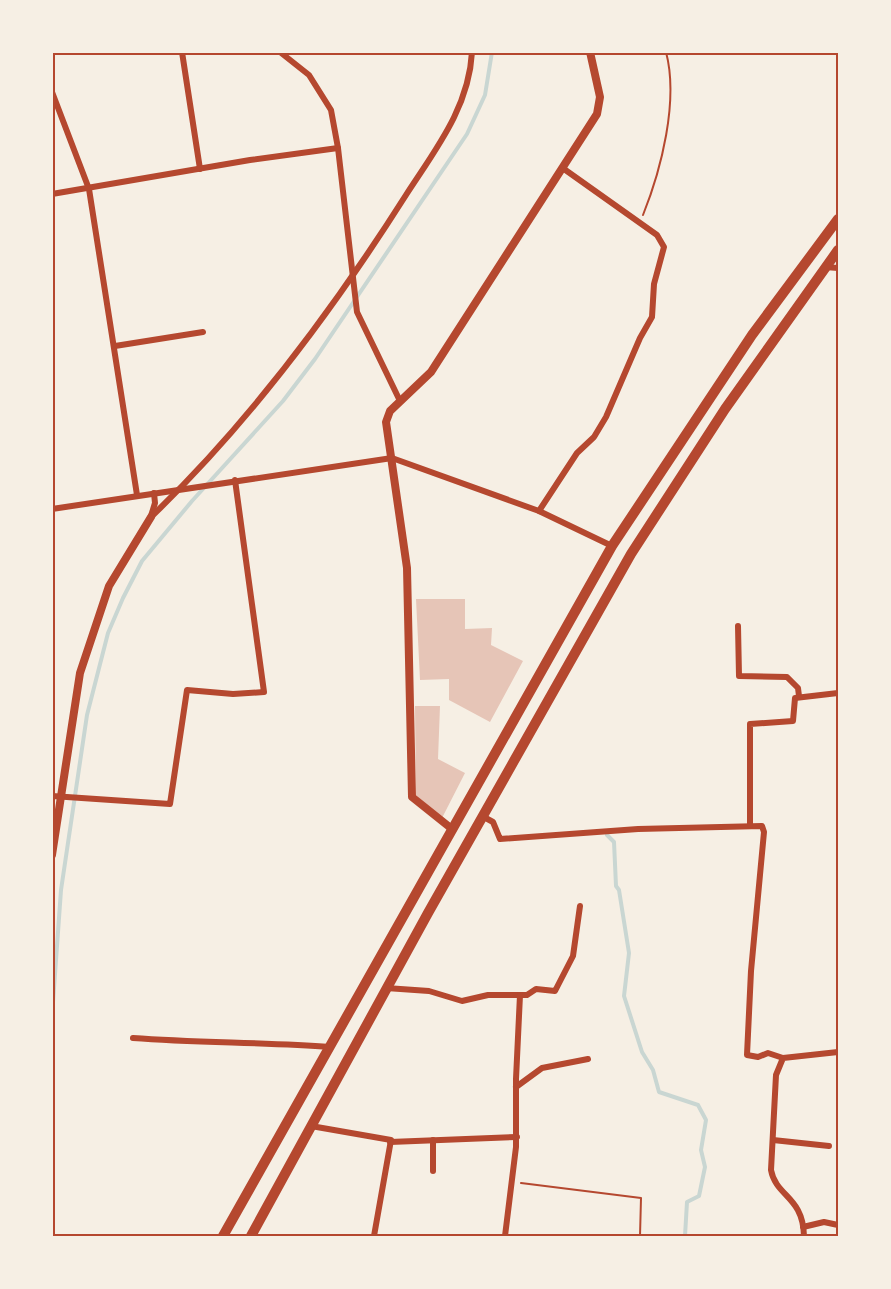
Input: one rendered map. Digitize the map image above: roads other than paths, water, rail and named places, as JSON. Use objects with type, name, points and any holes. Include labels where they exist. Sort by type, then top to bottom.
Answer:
[{"type":"highway","points":[[224,1236],[612,546],[752,335],[838,219]]},
{"type":"highway","points":[[250,1236],[482,816],[631,554],[719,418],[838,250]]},
{"type":"street","points":[[182,52],[200,169]]},
{"type":"street","points":[[280,52],[309,75],[322,92],[331,110],[338,148],[357,312],[400,401]]},
{"type":"street","points":[[151,516],[181,488],[252,408],[352,281],[450,126],[468,86],[472,52]]},
{"type":"street","points":[[452,829],[412,796],[407,568],[386,422],[390,411],[430,372],[564,169],[597,114],[600,97],[590,52]]},
{"type":"street","points":[[52,92],[89,189],[137,495]]},
{"type":"street","points":[[52,194],[338,148]]},
{"type":"street","points":[[539,511],[578,453],[594,437],[600,427],[640,338],[652,317],[654,284],[664,247],[657,235],[564,169]]},
{"type":"street","points":[[825,267],[838,268]]},
{"type":"street","points":[[115,346],[203,332]]},
{"type":"street","points":[[52,509],[392,458],[539,511],[612,546]]},
{"type":"street","points":[[56,797],[170,804],[187,690],[233,694],[264,692],[235,480]]},
{"type":"street","points":[[52,855],[56,797],[80,673],[109,586],[151,516],[155,503],[154,493]]},
{"type":"street","points":[[738,626],[740,676],[787,677],[798,687],[799,696]]},
{"type":"street","points":[[750,825],[750,724],[793,721],[793,702],[799,696],[838,693]]},
{"type":"street","points":[[482,816],[493,822],[500,839],[638,829],[762,826],[764,832],[751,971],[747,1055],[758,1057],[768,1053],[783,1058],[838,1052]]},
{"type":"street","points":[[386,988],[429,991],[462,1001],[488,995],[520,995],[536,989],[555,991],[573,956],[579,906]]},
{"type":"street","points":[[505,1236],[517,1137],[516,1087],[520,995]]},
{"type":"street","points":[[133,1038],[216,1044],[291,1043],[331,1047]]},
{"type":"street","points":[[783,1058],[776,1075],[773,1182],[794,1202],[804,1236]]},
{"type":"street","points":[[516,1087],[542,1068],[588,1059]]},
{"type":"street","points":[[311,1126],[391,1140],[390,1142],[517,1137]]},
{"type":"street","points":[[433,1140],[433,1171]]},
{"type":"street","points":[[773,1140],[829,1146]]},
{"type":"street","points":[[375,1236],[390,1142]]},
{"type":"street","points":[[803,1227],[824,1222],[838,1225]]},
{"type":"waterway","points":[[52,1016],[61,890],[87,715],[108,633],[123,598],[142,561],[192,501],[283,401],[315,359],[467,134],[485,95],[492,52]]},
{"type":"waterway","points":[[607,835],[614,842],[616,886],[619,890],[629,953],[624,996],[642,1052],[653,1070],[659,1092],[698,1105],[706,1120],[701,1150],[705,1167],[699,1196],[687,1202],[685,1236]]}]
